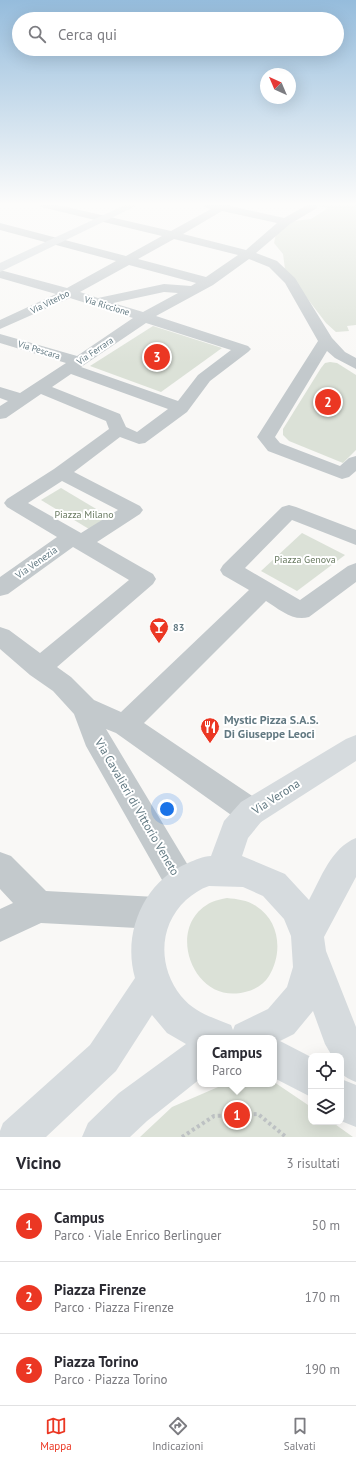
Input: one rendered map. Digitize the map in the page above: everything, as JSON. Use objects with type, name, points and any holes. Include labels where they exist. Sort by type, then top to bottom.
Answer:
[{"type":"street","points":[[0,268],[21,258]]},
{"type":"street","points":[[122,258],[208,282]]},
{"type":"street","name":"Via Viterbo","points":[[3,322],[68,293],[132,258]]},
{"type":"street","name":"Via Ferrara","points":[[0,414],[145,317],[208,282],[242,258]]},
{"type":"street","points":[[259,258],[274,264],[290,281],[326,341],[340,355],[356,364]]},
{"type":"street","name":"Via Riccione","points":[[0,274],[68,293],[243,349],[204,378],[181,408]]},
{"type":"street","points":[[94,302],[164,288],[192,290]]},
{"type":"street","name":"Via Pescara","points":[[0,338],[74,364],[181,408]]},
{"type":"street","points":[[326,341],[266,437],[274,447],[342,473],[356,462]]},
{"type":"street","points":[[41,388],[114,418],[118,430],[139,439],[181,408]]},
{"type":"street","points":[[0,392],[22,400]]},
{"type":"street","points":[[39,668],[145,580],[14,503],[61,473],[118,430]]},
{"type":"street","points":[[61,473],[133,510],[76,539]]},
{"type":"street","points":[[356,538],[289,511],[231,570],[301,612],[356,571]]},
{"type":"street","name":"Via Venezia","points":[[0,588],[76,539]]},
{"type":"street","points":[[125,725],[263,590]]},
{"type":"street","name":"Via Cavalieri di Vittorio Veneto","points":[[0,636],[39,668],[62,684],[85,708],[125,725],[251,812]]},
{"type":"street","name":"Via Cavalieri di Vittorio Veneto","points":[[85,708],[96,738],[181,883]]},
{"type":"street","name":"Via Verona","points":[[222,869],[235,831],[251,812],[356,747]]},
{"type":"street","points":[[261,1035],[265,1034],[284,1021],[299,1003],[308,982],[310,946],[343,869],[356,853]]},
{"type":"street","points":[[0,867],[39,907]]},
{"type":"street","points":[[208,1035],[199,1032],[179,1020],[164,1003],[153,982],[148,959],[149,935],[156,913],[167,896],[181,883],[201,873],[222,869],[244,871],[265,879],[284,893],[299,912],[338,1031],[356,1063]]},
{"type":"street","points":[[0,926],[39,907],[156,913]]},
{"type":"street","points":[[17,1137],[102,1058],[153,982]]},
{"type":"street","points":[[102,1137],[133,1107],[197,1058]]},
{"type":"street","points":[[277,1059],[308,1076]]},
{"type":"street","points":[[344,1100],[356,1108]]},
{"type":"path","points":[[182,1137],[214,1116],[258,1114],[286,1137]]},
{"type":"green space","points":[[284,258],[356,258],[356,325],[347,326],[349,331],[336,332],[326,323],[285,269]]},
{"type":"green space","points":[[153,326],[222,348],[161,392],[90,366]]},
{"type":"green space","points":[[325,363],[337,363],[356,375],[356,450],[343,463],[289,441],[283,435],[283,429],[321,368]]},
{"type":"green space","name":"Piazza Milano","points":[[61,488],[108,516],[89,529],[41,500]]},
{"type":"green space","name":"Piazza Genova","points":[[302,533],[345,555],[297,591],[261,571]]},
{"type":"green space","points":[[227,898],[249,902],[264,912],[270,920],[277,938],[276,957],[269,976],[265,982],[259,986],[245,992],[227,993],[211,987],[199,976],[191,961],[187,944],[189,928],[197,913],[212,902]]},
{"type":"green space","points":[[277,1084],[308,1105],[308,1125],[336,1125],[353,1137],[140,1137],[172,1107],[218,1087],[277,1087]]},
{"type":"place","name":"Piazza Torino","points":[[157,357]]},
{"type":"place","name":"Piazza Firenze","points":[[328,402]]},
{"type":"place","name":"83","points":[[159,644]]},
{"type":"place","name":"Mystic Pizza S.A.S. Di Giuseppe Leoci","points":[[210,744]]},
{"type":"place","name":"Campus","points":[[237,1115]]}]
